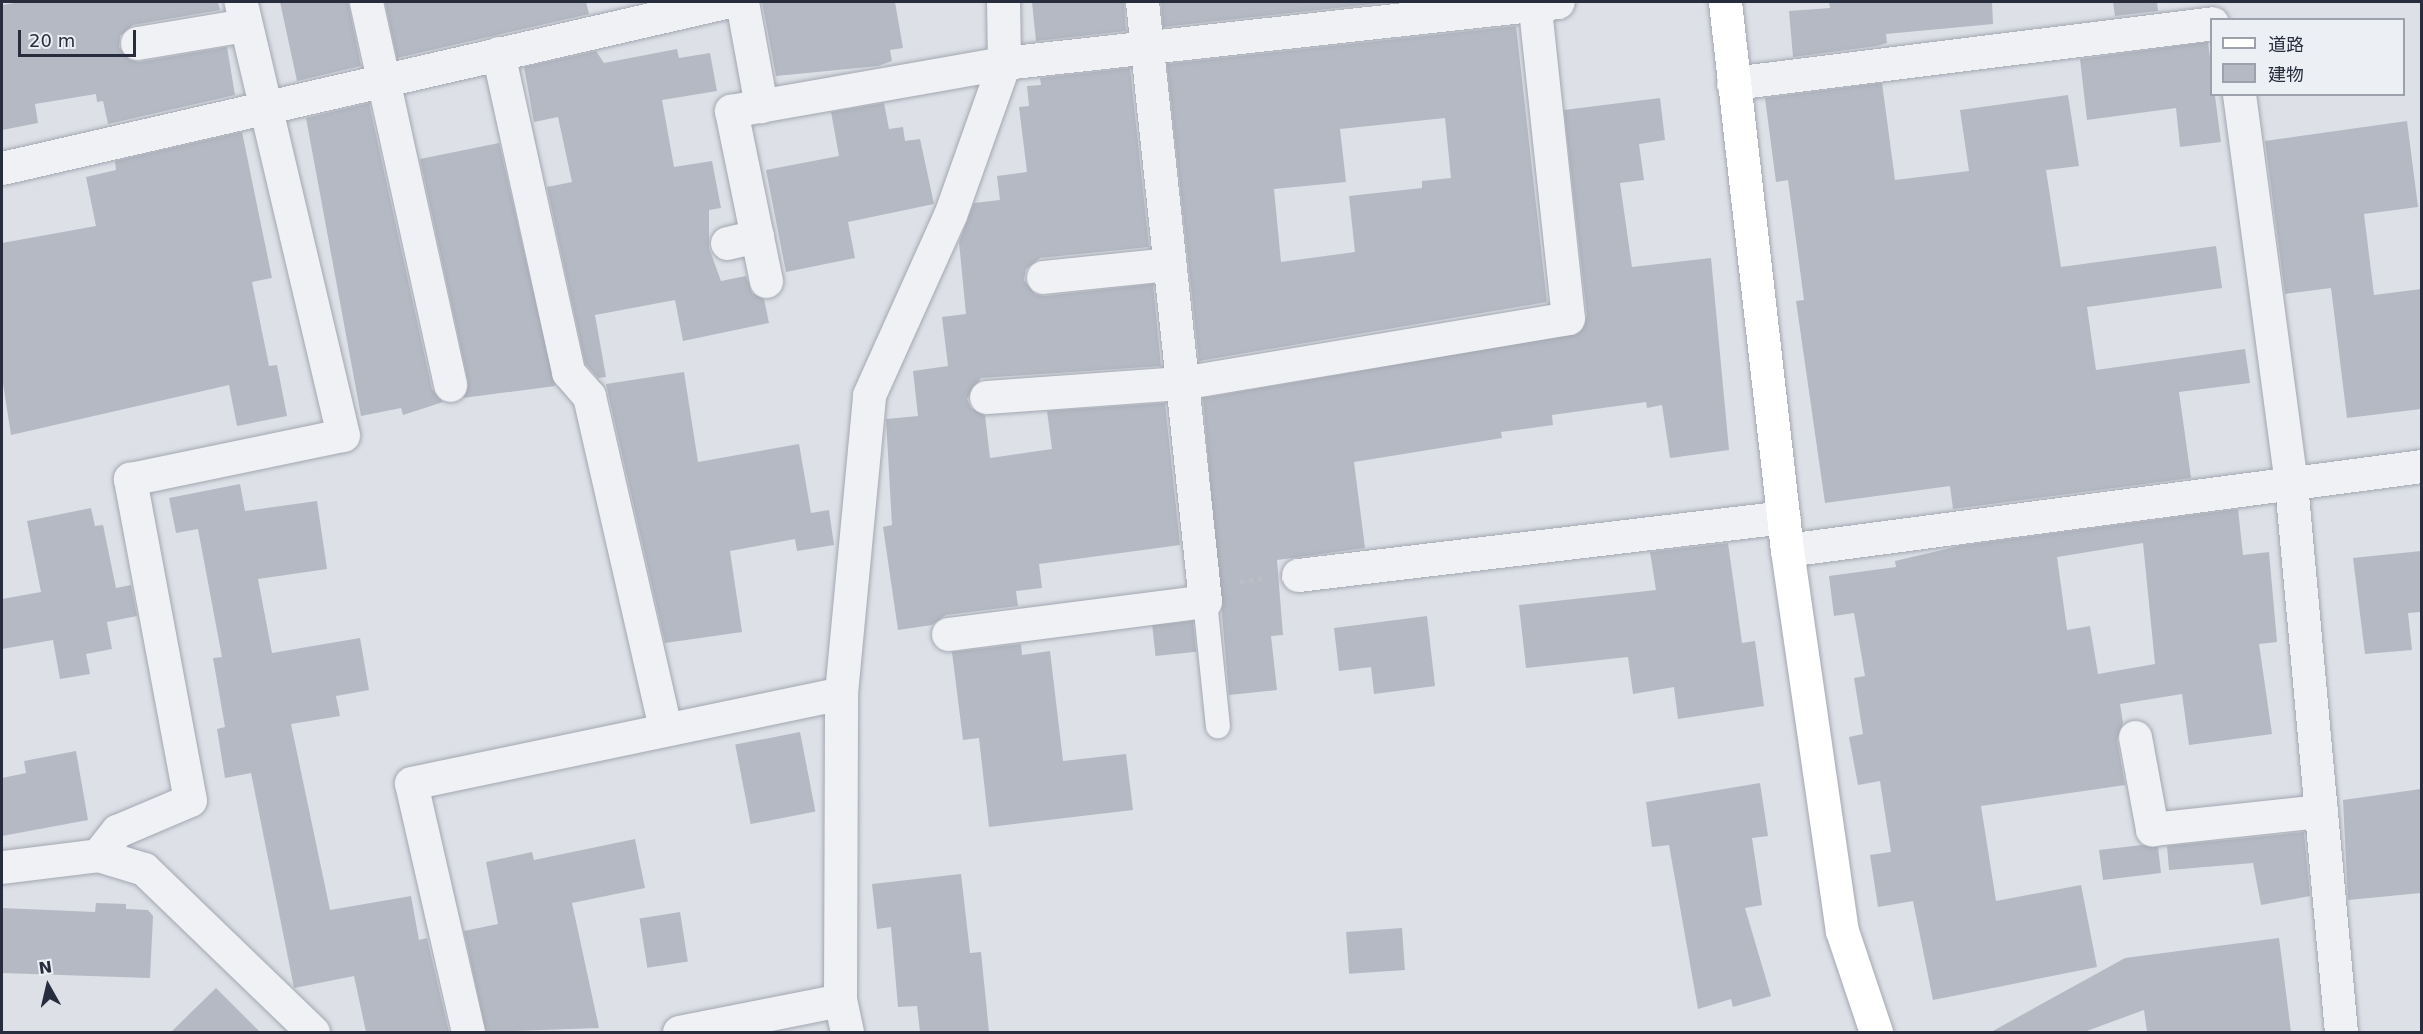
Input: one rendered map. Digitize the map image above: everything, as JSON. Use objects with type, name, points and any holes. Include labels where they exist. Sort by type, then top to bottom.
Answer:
[{"type":"street","points":[[366,2],[450,385]]},
{"type":"street","points":[[2,168],[264,105],[498,53],[607,15],[725,2]]},
{"type":"street","points":[[742,2],[761,106]]},
{"type":"street","points":[[847,1032],[840,1000],[841,693],[869,395],[950,215],[1004,63],[1003,2]]},
{"type":"street","points":[[948,634],[1204,593],[1144,45],[1142,2]]},
{"type":"street","points":[[766,281],[742,240],[731,111],[1004,63],[1144,45],[1342,13],[1542,2],[1568,318],[1181,383],[986,397]]},
{"type":"street","points":[[1725,2],[1787,550],[1842,931],[1876,1032]]},
{"type":"street","points":[[2226,2],[2229,18]]},
{"type":"street","points":[[98,855],[117,831],[190,800],[130,479],[343,435],[243,13],[137,43]]},
{"type":"street","points":[[1733,83],[2210,23]]},
{"type":"street","points":[[498,53],[568,372],[589,396],[665,727]]},
{"type":"street","points":[[2239,96],[2291,484],[2342,1032]]},
{"type":"street","points":[[1043,278],[1168,264]]},
{"type":"street","points":[[1787,550],[2421,466]]},
{"type":"street","points":[[1298,575],[1784,517]]},
{"type":"street","points":[[468,1032],[411,783],[665,727],[841,693]]},
{"type":"street","points":[[2135,737],[2152,828],[2321,811]]},
{"type":"street","points":[[2,867],[98,855],[144,869],[313,1032]]},
{"type":"street","points":[[679,1032],[840,1000]]},
{"type":"lane","points":[[1204,593],[1218,726]]},
{"type":"path","points":[[1204,593],[1298,575]]},
{"type":"building","points":[[20,2],[218,2],[220,10],[133,25],[120,36],[119,47],[130,60],[139,62],[227,47],[235,95],[108,124],[103,101],[97,102],[96,94],[35,104],[38,123],[2,130],[2,5]]},
{"type":"building","points":[[280,2],[348,2],[361,66],[297,81]]},
{"type":"building","points":[[385,2],[586,2],[589,14],[397,58]]},
{"type":"building","points":[[762,2],[895,2],[903,48],[890,50],[892,61],[878,66],[776,76]]},
{"type":"building","points":[[1032,2],[1124,2],[1126,31],[1036,41]]},
{"type":"building","points":[[1161,2],[1382,2],[1382,3],[1163,27]]},
{"type":"building","points":[[1829,2],[1992,2],[1993,24],[1886,34],[1887,43],[1877,46],[1793,57],[1789,11],[1830,8]]},
{"type":"building","points":[[2113,2],[2157,2],[2158,11],[2115,16]]},
{"type":"building","points":[[1516,26],[1547,302],[1199,361],[1167,64]],"holes":[[[1445,118],[1451,178],[1422,181],[1422,188],[1349,196],[1355,252],[1281,262],[1274,189],[1346,182],[1340,129]]]},
{"type":"building","points":[[2208,42],[2210,96],[2215,96],[2221,142],[2180,147],[2176,108],[2087,120],[2080,59]]},
{"type":"building","points":[[677,49],[679,58],[710,53],[717,91],[662,100],[674,167],[712,161],[721,208],[709,210],[709,248],[721,281],[746,276],[752,293],[764,299],[769,323],[683,341],[675,300],[595,315],[606,377],[598,378],[585,363],[547,187],[572,182],[558,117],[534,122],[524,67],[596,51],[604,63]]},
{"type":"building","points":[[1130,68],[1149,247],[1040,258],[1026,269],[1024,280],[1035,294],[1044,296],[1153,284],[1161,366],[981,378],[967,399],[971,408],[985,415],[990,458],[1052,449],[1047,411],[1165,403],[1180,545],[1039,564],[1042,588],[1016,591],[1018,606],[946,615],[932,625],[898,630],[883,527],[892,525],[886,419],[918,416],[913,371],[948,366],[942,317],[966,314],[959,242],[974,203],[1000,200],[997,176],[1027,172],[1019,107],[1029,106],[1027,86],[1041,85],[1040,78]]},
{"type":"building","points":[[1882,83],[1895,180],[1969,171],[1960,110],[2068,95],[2079,166],[2046,170],[2061,267],[2216,246],[2222,288],[2087,307],[2096,370],[2245,349],[2250,383],[2179,392],[2191,478],[1953,509],[1950,486],[1825,503],[1796,301],[1804,300],[1788,180],[1776,182],[1765,98]]},
{"type":"building","points":[[1660,98],[1665,140],[1639,144],[1644,180],[1620,183],[1632,267],[1711,258],[1729,450],[1670,458],[1662,405],[1647,408],[1646,402],[1552,415],[1553,425],[1501,432],[1502,438],[1354,462],[1365,548],[1277,560],[1283,635],[1271,636],[1277,690],[1229,695],[1203,398],[1579,333],[1587,316],[1564,110]]},
{"type":"building","points":[[369,103],[432,389],[443,402],[403,415],[401,408],[361,416],[306,118]]},
{"type":"building","points":[[884,103],[889,129],[903,127],[905,141],[920,139],[934,204],[848,222],[855,258],[786,272],[766,170],[839,156],[831,112]]},
{"type":"building","points":[[2407,121],[2418,207],[2364,214],[2374,295],[2421,289],[2421,409],[2347,418],[2331,288],[2285,294],[2265,141]]},
{"type":"building","points":[[242,132],[272,278],[252,282],[269,366],[277,365],[287,416],[237,426],[229,385],[11,435],[2,377],[2,243],[96,226],[86,177],[116,170],[115,161]]},
{"type":"building","points":[[499,143],[555,386],[463,398],[468,381],[420,159]]},
{"type":"building","points":[[684,372],[698,462],[799,444],[811,513],[829,510],[834,545],[797,551],[795,539],[730,551],[742,632],[665,643],[606,384]]},
{"type":"building","points":[[240,484],[245,511],[317,501],[327,569],[258,579],[272,653],[360,638],[369,690],[336,696],[340,716],[291,724],[330,910],[411,896],[419,940],[427,938],[449,1032],[366,1032],[354,976],[294,988],[251,773],[225,778],[217,729],[225,727],[213,658],[222,657],[198,529],[176,533],[169,498]]},
{"type":"building","points":[[91,508],[95,526],[103,525],[116,588],[131,585],[137,616],[107,622],[112,649],[86,654],[90,674],[60,679],[53,640],[2,649],[2,599],[41,592],[27,521]]},
{"type":"building","points":[[2238,509],[2243,555],[2269,552],[2277,642],[2259,644],[2272,734],[2189,745],[2182,694],[2120,704],[2123,723],[2117,740],[2125,785],[1981,806],[1996,901],[2081,885],[2097,967],[1933,1000],[1913,901],[1878,907],[1870,855],[1891,852],[1880,781],[1858,785],[1849,737],[1863,734],[1854,678],[1865,676],[1854,613],[1834,616],[1829,576],[1896,567],[1895,561],[1959,546]],"holes":[[[2143,543],[2155,664],[2098,674],[2090,626],[2067,630],[2057,557]]]},
{"type":"building","points":[[1728,543],[1742,643],[1755,641],[1764,706],[1678,719],[1674,687],[1633,694],[1628,657],[1526,668],[1519,605],[1656,590],[1650,552]]},
{"type":"building","points":[[2421,551],[2421,612],[2408,613],[2412,650],[2365,654],[2353,558]]},
{"type":"building","points":[[1427,616],[1435,686],[1374,694],[1371,667],[1339,671],[1334,628]]},
{"type":"building","points":[[1193,621],[1196,652],[1155,656],[1152,625]]},
{"type":"building","points":[[1021,644],[1022,655],[1050,651],[1063,761],[1126,754],[1133,810],[989,827],[979,738],[963,740],[952,652]]},
{"type":"building","points":[[800,732],[815,812],[751,824],[735,745]]},
{"type":"building","points":[[76,751],[88,820],[2,836],[2,778],[26,773],[24,761]]},
{"type":"building","points":[[1760,783],[1768,836],[1752,838],[1762,905],[1745,908],[1771,996],[1733,1007],[1731,999],[1698,1009],[1669,845],[1652,847],[1646,802]]},
{"type":"building","points":[[2421,789],[2421,893],[2348,900],[2343,800]]},
{"type":"building","points":[[2304,832],[2310,896],[2261,905],[2253,863],[2169,870],[2167,846]]},
{"type":"building","points":[[635,839],[645,888],[572,903],[599,1028],[486,1032],[464,931],[498,924],[486,862],[532,852],[534,860]]},
{"type":"building","points":[[2142,845],[2158,847],[2161,873],[2103,880],[2099,850]]},
{"type":"building","points":[[961,874],[970,953],[981,952],[989,1032],[920,1032],[917,1006],[898,1007],[891,927],[877,929],[872,884]]},
{"type":"building","points":[[96,903],[126,904],[126,909],[148,910],[153,916],[150,978],[2,973],[2,908],[95,912]]},
{"type":"building","points":[[680,912],[688,961],[647,968],[640,918]]},
{"type":"building","points":[[1402,928],[1405,970],[1349,974],[1346,932]]},
{"type":"building","points":[[2279,938],[2291,1032],[2147,1032],[2144,1010],[2084,1032],[1991,1032],[2125,958]]},
{"type":"building","points":[[216,988],[260,1032],[171,1032]]}]
